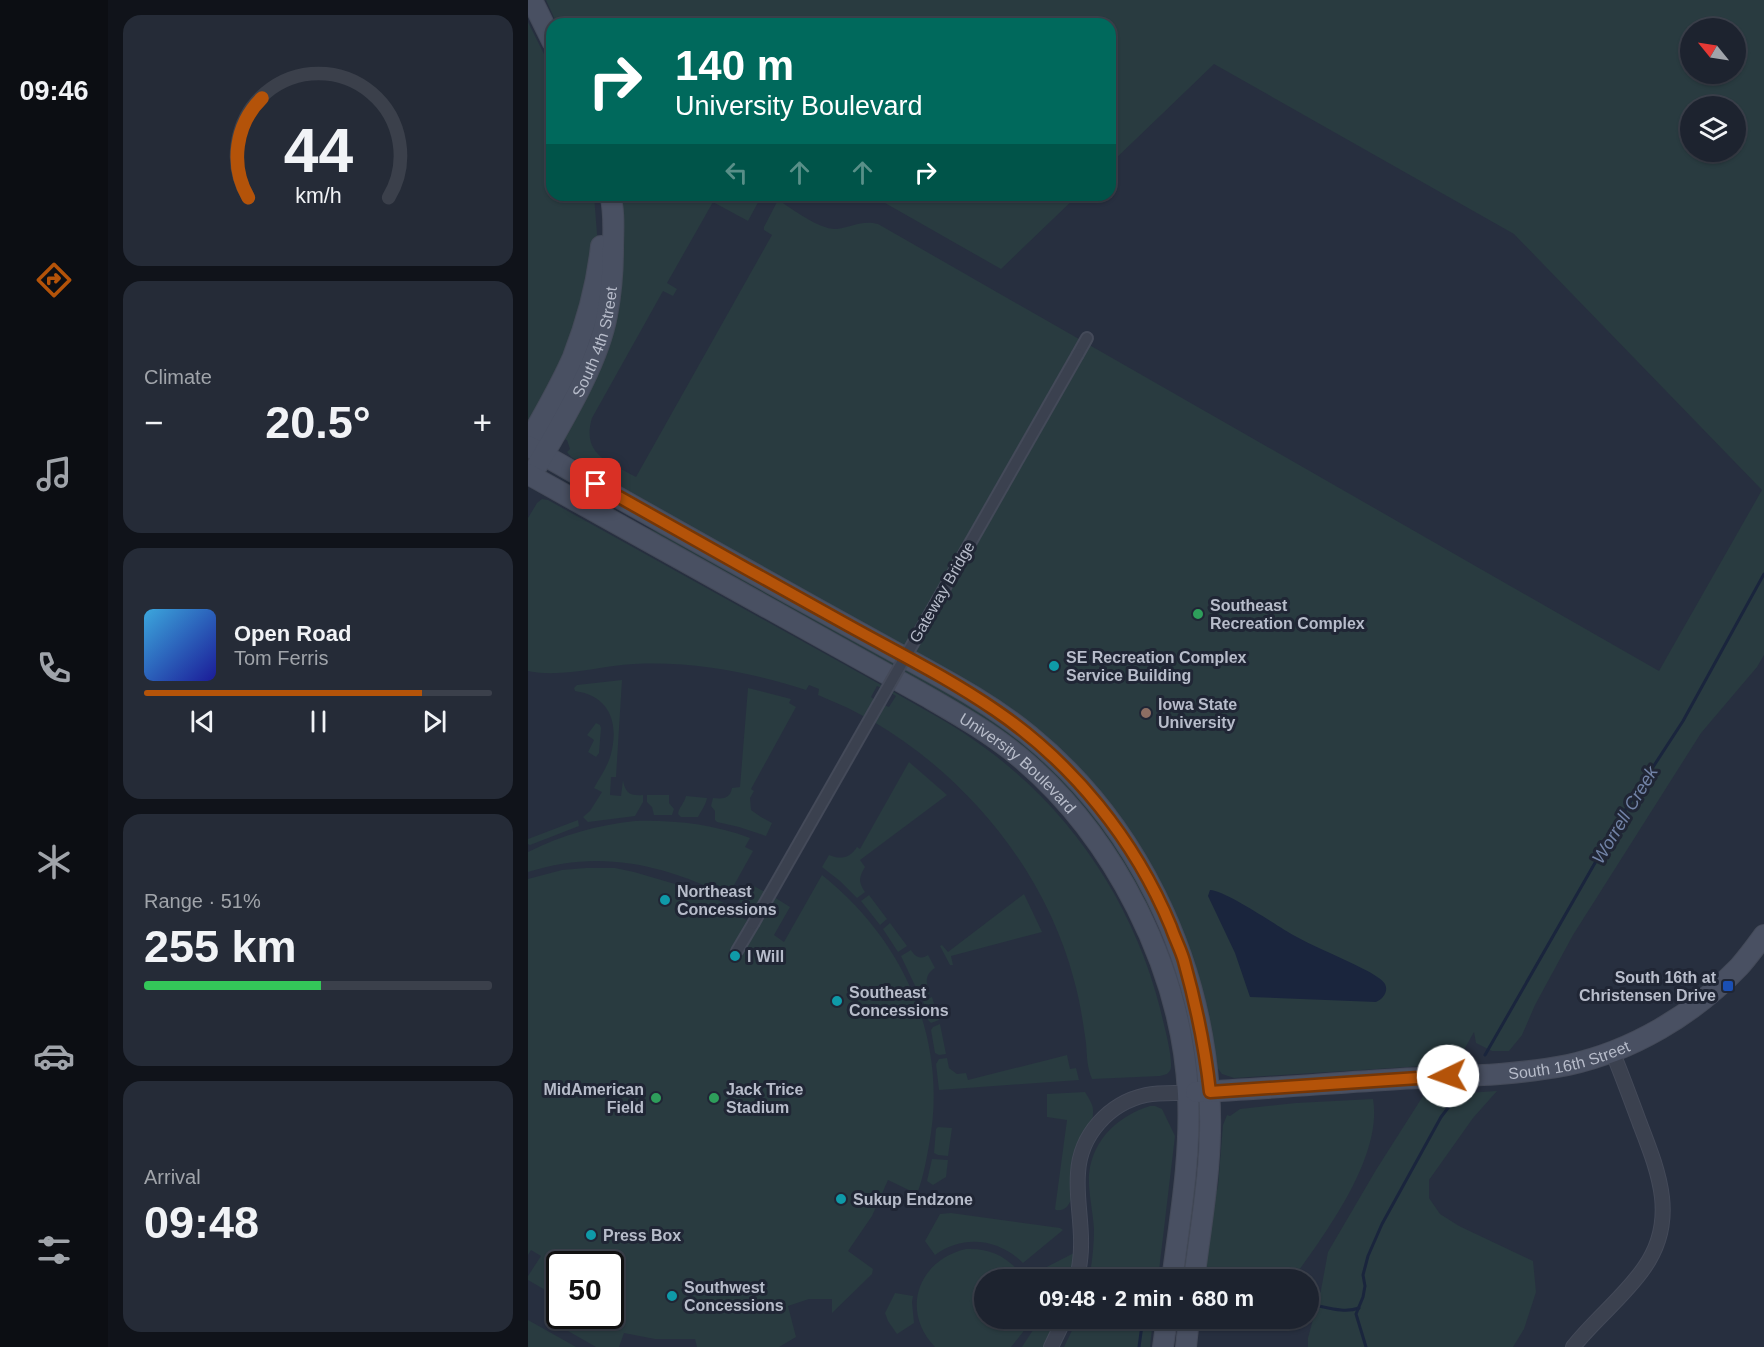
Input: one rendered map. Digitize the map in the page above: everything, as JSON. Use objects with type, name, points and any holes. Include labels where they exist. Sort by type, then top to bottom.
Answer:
[{"type":"main road","points":[[532,0],[546,29]]},
{"type":"main road","name":"South 4th Street","points":[[530,475],[533,448],[572,359],[586,319],[602,242],[600,201]]},
{"type":"main road","name":"South 4th Street","points":[[533,448],[587,372],[599,342],[607,316],[613,258],[614,230],[611,201]]},
{"type":"main road","name":"University Boulevard","points":[[533,448],[967,692],[1030,736],[1091,797],[1118,830],[1149,879],[1184,960],[1204,1050],[1210,1092],[1210,1131],[1208,1173],[1195,1269]]},
{"type":"main road","name":"University Boulevard","points":[[530,475],[988,733],[1042,778],[1100,845],[1128,890],[1148,930],[1165,975],[1177,1021],[1188,1093],[1186,1172],[1173,1269]]},
{"type":"main road","name":"South 16th Street","points":[[1188,1093],[1525,1071],[1568,1065],[1612,1051],[1675,1020],[1709,995],[1740,966],[1764,935]]},
{"type":"main road","points":[[1163,1347],[1165,1329]]},
{"type":"main road","points":[[1186,1347],[1188,1329]]},
{"type":"street","name":"Gateway Bridge","points":[[737,951],[1088,338]]},
{"type":"street","points":[[1573,1347],[1645,1267],[1652,1256],[1664,1212],[1661,1186],[1654,1161],[1612,1051]]},
{"type":"street","points":[[1078,1269],[1081,1249],[1078,1170],[1081,1152],[1092,1132],[1109,1112],[1134,1098],[1156,1094],[1188,1093]]},
{"type":"street","points":[[1051,1347],[1060,1329]]},
{"type":"shaded area","name":"Southeast Recreation Complex","points":[[546,0],[1764,0],[1764,655],[1757,667],[1701,733],[1573,935],[1535,1005],[1522,1035],[1509,1051],[1492,1051],[1476,1043],[1474,1032],[1456,1064],[1234,1078],[1222,1074],[1213,1062],[1178,928],[1050,747],[571,457],[567,452],[570,449],[567,440],[563,439],[585,390],[616,201],[759,201],[748,221],[713,202],[667,283],[677,289],[673,296],[663,291],[592,418],[590,441],[594,449],[607,461],[636,477],[772,235],[764,230],[764,227],[777,201],[780,201],[814,223],[830,228],[837,229],[867,223],[878,224],[1659,671],[1762,490],[1514,234],[1214,64],[1116,158],[1116,18],[554,18]]},
{"type":"shaded area","points":[[528,22],[546,58],[546,201],[594,201],[597,249],[573,342],[528,425]]},
{"type":"shaded area","points":[[882,201],[1072,201],[1001,269]]},
{"type":"shaded area","points":[[554,477],[637,524],[671,537],[897,661],[892,670],[553,480]]},
{"type":"shaded area","points":[[542,499],[548,500],[883,686],[882,688],[877,686],[871,697],[875,700],[865,717],[818,695],[819,689],[809,685],[806,690],[742,673],[700,666],[634,664],[554,673],[528,671],[528,518]]},
{"type":"shaded area","points":[[906,666],[993,718],[1042,757],[1090,808],[1140,882],[1155,919],[1083,814],[901,675]]},
{"type":"shaded area","points":[[622,680],[616,777],[611,777],[610,795],[621,796],[623,780],[629,793],[643,795],[643,802],[635,816],[588,822],[583,817],[590,811],[602,792],[594,788],[610,758],[614,732],[609,713],[604,705],[587,694],[575,691],[574,688],[577,685]]},
{"type":"shaded area","points":[[748,688],[791,699],[789,703],[796,707],[751,789],[754,791],[750,798],[751,810],[772,823],[766,836],[717,822],[715,811],[711,806],[713,798],[726,798],[732,788],[740,787]]},
{"type":"shaded area","points":[[892,691],[963,732],[1016,773],[1072,831],[1095,863],[1116,897],[1149,970],[1169,1046],[1171,1067],[1167,1074],[1092,1079],[1074,980],[1061,940],[1044,902],[1023,866],[999,832],[972,800],[909,745],[874,722],[884,705],[889,707],[896,696],[891,693]]},
{"type":"shaded area","points":[[596,723],[601,728],[599,753],[596,757],[588,752],[594,740],[587,735]]},
{"type":"shaded area","points":[[909,762],[947,795],[860,860],[865,867],[860,880],[865,892],[857,898],[822,867],[829,855],[845,857],[857,847],[860,849]]},
{"type":"shaded area","points":[[647,795],[669,795],[669,803],[674,809],[672,815],[654,815],[652,807],[647,802]]},
{"type":"shaded area","points":[[686,796],[707,798],[698,817],[681,817],[678,814]]},
{"type":"shaded area","points":[[578,820],[579,826],[528,844],[528,839]]},
{"type":"shaded area","points":[[635,821],[679,822],[722,829],[750,838],[745,847],[753,851],[728,896],[679,876],[630,863],[580,862],[554,865],[528,872],[528,852],[580,832]]},
{"type":"shaded area","name":"Jack Trice Stadium","points":[[615,868],[634,872],[692,889],[724,903],[721,908],[749,921],[774,897],[790,907],[774,935],[784,942],[822,875],[851,901],[876,930],[897,962],[914,995],[926,1031],[932,1068],[934,1106],[927,1158],[917,1194],[888,1180],[872,1216],[848,1251],[873,1269],[872,1274],[832,1313],[832,1299],[809,1299],[788,1306],[796,1337],[779,1347],[697,1347],[695,1339],[655,1339],[624,1333],[619,1347],[596,1347],[568,1331],[569,1329],[624,1329],[624,1251],[546,1251],[546,1290],[528,1280],[528,1276],[541,1256],[531,1250],[528,1255],[528,879],[562,870]]},
{"type":"shaded area","points":[[750,884],[765,892],[755,910],[739,902]]},
{"type":"shaded area","points":[[1024,894],[1042,932],[951,956],[953,965],[950,965],[940,946],[942,945],[948,952]]},
{"type":"shaded area","points":[[869,895],[887,919],[880,925],[861,901]]},
{"type":"shaded area","points":[[890,923],[907,946],[898,952],[883,929]]},
{"type":"shaded area","points":[[911,950],[918,957],[928,955],[935,968],[929,973],[927,980],[930,994],[923,996],[918,992],[901,956]]},
{"type":"shaded area","points":[[932,997],[939,1020],[931,1023],[923,1001]]},
{"type":"shaded area","points":[[940,1024],[946,1054],[939,1055],[935,1053],[931,1030]]},
{"type":"shaded area","points":[[1067,1055],[1070,1069],[1076,1068],[1079,1080],[939,1090],[936,1064],[939,1059],[947,1058],[949,1068],[957,1074],[966,1073],[968,1080]]},
{"type":"shaded area","points":[[1497,1091],[1473,1118],[1429,1180],[1429,1198],[1440,1214],[1459,1226],[1533,1261],[1536,1292],[1524,1329],[1513,1347],[1308,1347],[1310,1329],[1319,1329],[1319,1297],[1328,1252],[1423,1096]]},
{"type":"shaded area","points":[[1085,1092],[1093,1107],[1092,1119],[1074,1158],[1070,1202],[1064,1209],[1056,1210],[1067,1120],[1047,1117],[1047,1094]]},
{"type":"shaded area","points":[[1373,1099],[1374,1122],[1369,1145],[1361,1170],[1349,1194],[1300,1269],[1202,1269],[1210,1213],[1218,1186],[1223,1125],[1227,1115],[1230,1116],[1240,1109]]},
{"type":"shaded area","points":[[1150,1106],[1162,1109],[1175,1136],[1159,1269],[1091,1269],[1094,1235],[1089,1181],[1091,1161],[1109,1131],[1138,1110]]},
{"type":"shaded area","points":[[938,1127],[952,1128],[948,1156],[934,1153]]},
{"type":"shaded area","points":[[932,1159],[948,1160],[946,1177],[933,1185],[927,1181]]},
{"type":"shaded area","points":[[1192,1171],[1196,1171],[1197,1192],[1188,1269],[1179,1269]]},
{"type":"shaded area","points":[[951,1213],[1063,1230],[1023,1263],[1003,1249],[981,1242],[958,1244],[935,1255],[925,1241],[940,1214]]},
{"type":"shaded area","points":[[966,1249],[981,1250],[1006,1259],[1017,1269],[974,1269],[974,1329],[1024,1329],[1011,1347],[935,1347],[924,1333],[918,1318],[919,1289],[926,1275],[949,1255]]},
{"type":"shaded area","points":[[1074,1253],[1072,1269],[1043,1269]]},
{"type":"shaded area","points":[[895,1293],[913,1296],[914,1323],[897,1334],[885,1313]]},
{"type":"shaded area","points":[[528,1320],[576,1347],[528,1347]]},
{"type":"shaded area","points":[[1052,1329],[1043,1347],[1022,1347],[1033,1330]]},
{"type":"shaded area","points":[[1073,1329],[1152,1329],[1150,1347],[1064,1347]]},
{"type":"water","points":[[1210,890],[1228,896],[1301,939],[1372,974],[1385,984],[1384,995],[1376,1002],[1250,997],[1235,953],[1208,896]]},
{"type":"waterway","name":"Worrell Creek","points":[[1485,1055],[1627,807],[1683,721],[1764,574]]},
{"type":"waterway","name":"Worrell Creek","points":[[1366,1347],[1356,1314],[1363,1297],[1365,1286],[1363,1275],[1368,1256],[1382,1224],[1441,1117],[1458,1095]]},
{"type":"waterway","points":[[1319,1306],[1340,1310],[1359,1308]]},
{"type":"waterway","points":[[1139,1347],[1141,1329]]},
{"type":"place","name":"Southeast Recreation Complex","points":[[1198,614]]},
{"type":"place","name":"SE Recreation Complex Service Building","points":[[1054,666]]},
{"type":"place","name":"Iowa State University","points":[[1146,713]]},
{"type":"place","name":"Northeast Concessions","points":[[665,900]]},
{"type":"place","name":"I Will","points":[[735,956]]},
{"type":"place","name":"South 16th at Christensen Drive","points":[[1728,986]]},
{"type":"place","name":"Southeast Concessions","points":[[837,1001]]},
{"type":"place","name":"MidAmerican Field","points":[[656,1098]]},
{"type":"place","name":"Jack Trice Stadium","points":[[714,1098]]},
{"type":"place","name":"Sukup Endzone","points":[[841,1199]]},
{"type":"place","name":"Press Box","points":[[591,1235]]},
{"type":"place","name":"Southwest Concessions","points":[[672,1296]]},
{"type":"route","points":[[596,484],[967,692],[1030,736],[1058,762],[1118,830],[1149,879],[1184,960],[1204,1050],[1210,1092],[1448,1076]]}]
